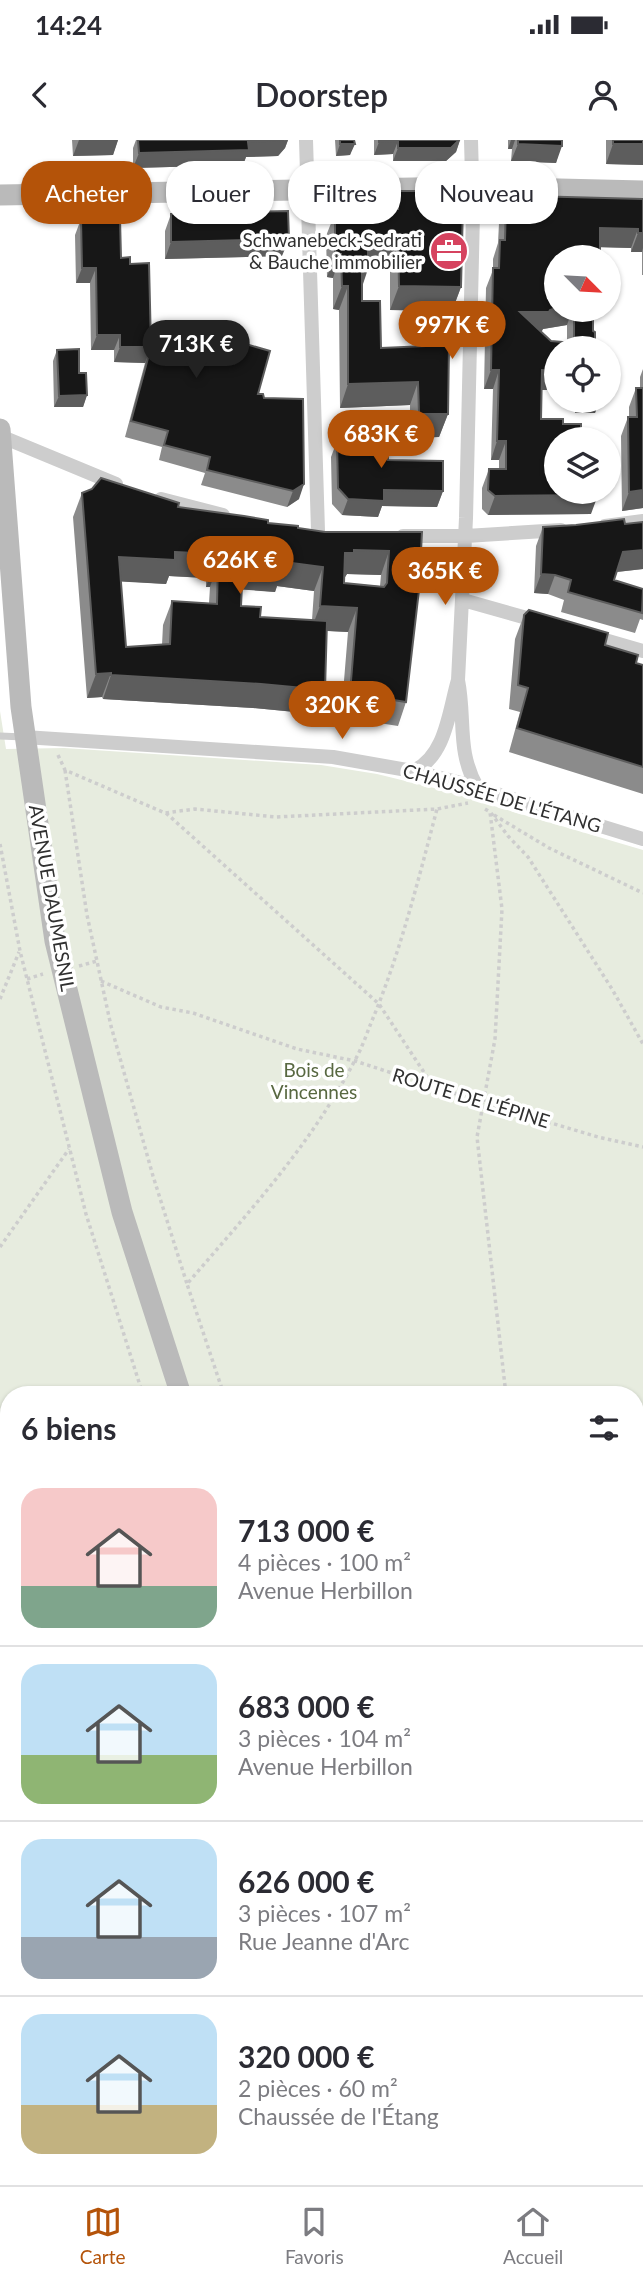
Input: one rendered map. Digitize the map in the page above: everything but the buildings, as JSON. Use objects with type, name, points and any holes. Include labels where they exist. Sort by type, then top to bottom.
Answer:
[{"type":"street","points":[[306,140],[307,161]]},
{"type":"street","points":[[471,140],[471,161]]},
{"type":"street","points":[[0,195],[288,188]]},
{"type":"street","points":[[558,189],[643,191]]},
{"type":"street","points":[[309,224],[319,531]]},
{"type":"street","points":[[413,771],[426,763],[438,746],[458,680],[466,536],[473,224]]},
{"type":"street","name":"AVENUE DAUMESNIL","points":[[0,429],[24,737],[55,941],[122,1212],[178,1386]]},
{"type":"street","points":[[0,436],[138,491],[187,507],[238,519]]},
{"type":"street","points":[[395,536],[466,536],[643,521]]},
{"type":"street","points":[[463,600],[555,626]]},
{"type":"street","points":[[580,633],[643,651]]},
{"type":"street","points":[[458,680],[462,701],[464,760],[478,789]]},
{"type":"street","name":"CHAUSSÉE DE L'ÉTANG","points":[[24,737],[333,757],[413,771],[643,839]]},
{"type":"lane","points":[[0,736],[24,737]]},
{"type":"path","points":[[56,751],[65,770],[87,915],[111,1026],[187,1284],[221,1386]]},
{"type":"path","points":[[65,770],[165,813],[379,1004],[434,1088]]},
{"type":"path","points":[[165,813],[195,809],[276,817],[438,808],[465,803],[473,805]]},
{"type":"path","points":[[481,807],[549,848],[643,893]]},
{"type":"path","points":[[187,1284],[285,1171],[355,1061],[403,937],[438,808]]},
{"type":"path","points":[[490,812],[528,857],[612,989],[643,1044]]},
{"type":"path","points":[[490,812],[502,909],[495,1039],[477,1138],[505,1386]]},
{"type":"path","name":"AVENUE DAUMESNIL","points":[[0,844],[20,951],[86,1214],[140,1386]]},
{"type":"path","points":[[0,999],[20,951]]},
{"type":"path","points":[[77,967],[97,961]]},
{"type":"path","points":[[27,979],[45,974]]},
{"type":"path","name":"ROUTE DE L'ÉPINE","points":[[101,981],[161,1007],[193,1013],[297,1049],[355,1061],[484,1103],[598,1137],[643,1147]]},
{"type":"path","points":[[0,1247],[69,1148]]},
{"type":"green space","name":"Bois de Vincennes","points":[[0,711],[6,749],[64,748],[321,765],[377,774],[487,801],[487,804],[643,850],[643,1386],[0,1386]]},
{"type":"place","name":"Schwanebeck-Sedrati & Bauche immobilier","points":[[449,251]]}]
